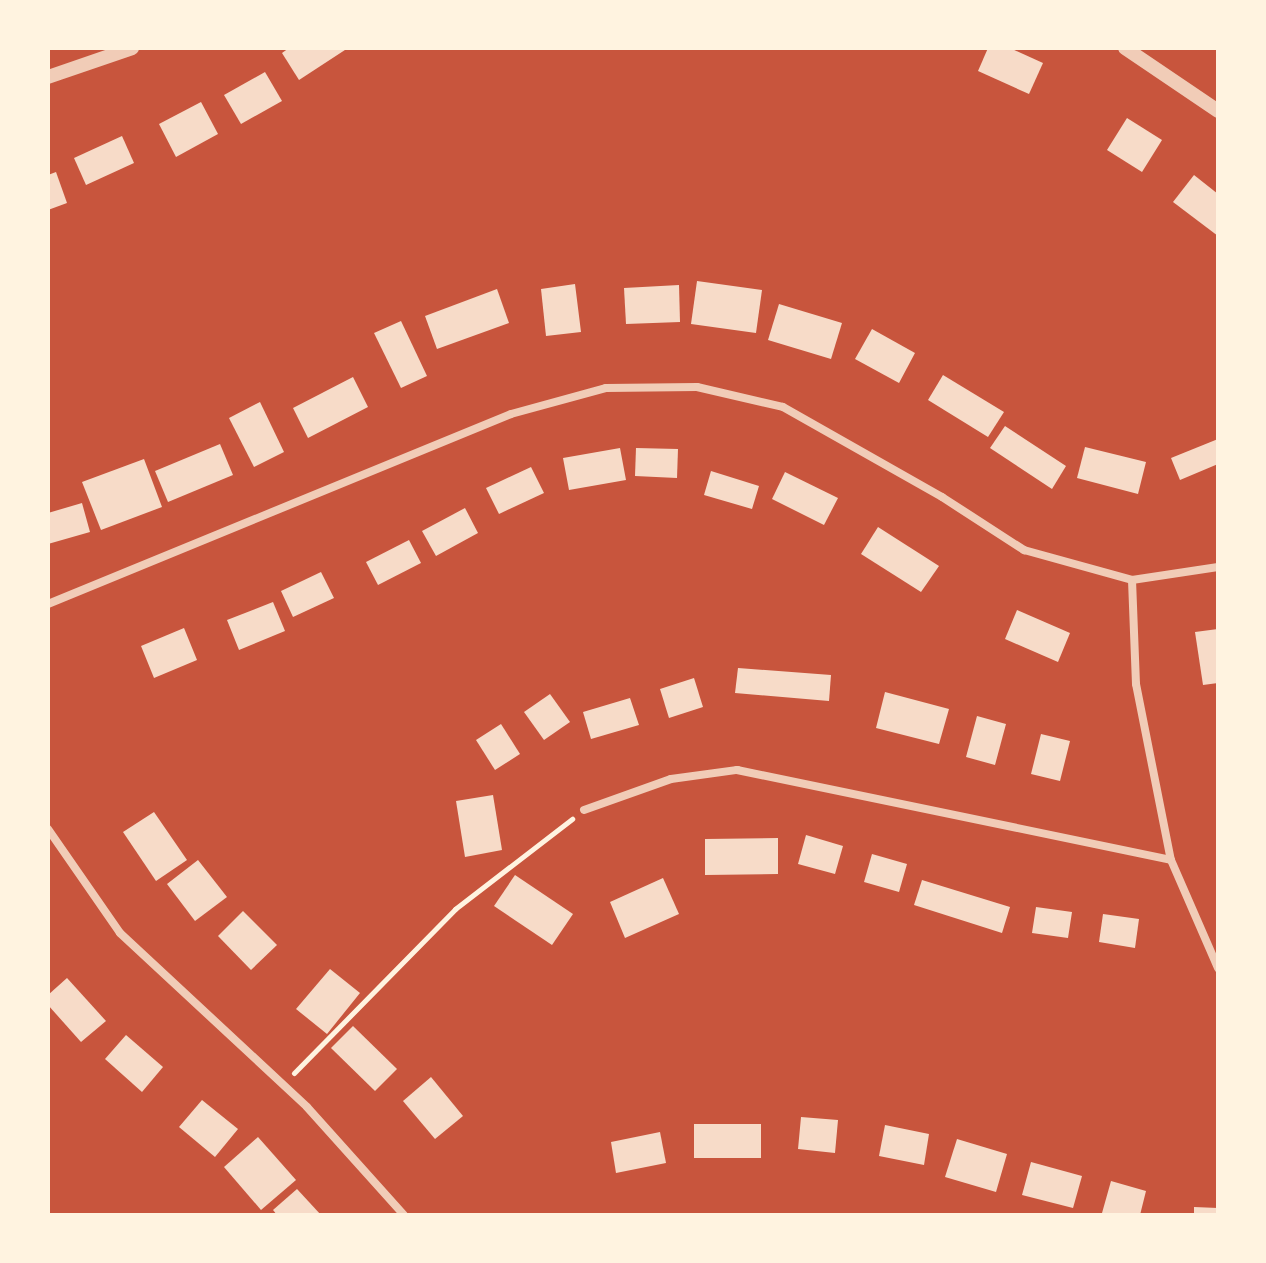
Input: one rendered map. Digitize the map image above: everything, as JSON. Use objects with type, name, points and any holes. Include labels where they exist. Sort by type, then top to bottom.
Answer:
[{"type":"street","points":[[48,77],[132,48]]},
{"type":"street","points":[[1125,48],[1218,111]]},
{"type":"street","points":[[48,604],[511,414],[606,388],[697,387],[783,407],[942,497],[1024,550],[1132,580],[1218,567]]},
{"type":"street","points":[[1132,580],[1136,684],[1171,860],[1218,968]]},
{"type":"street","points":[[584,810],[671,779],[737,770],[1171,860]]},
{"type":"street","points":[[48,829],[120,933],[282,1085],[404,1215]]},
{"type":"path","points":[[282,1085],[455,909],[584,810]]},
{"type":"building","points":[[289,48],[348,48],[299,80],[282,53]]},
{"type":"building","points":[[988,48],[1010,48],[1043,63],[1029,94],[978,71]]},
{"type":"building","points":[[265,72],[282,101],[241,124],[224,95]]},
{"type":"building","points":[[201,102],[218,134],[176,157],[159,124]]},
{"type":"building","points":[[1127,118],[1162,140],[1142,172],[1107,150]]},
{"type":"building","points":[[122,136],[134,163],[86,185],[74,158]]},
{"type":"building","points":[[56,172],[67,203],[48,210],[48,175]]},
{"type":"building","points":[[1194,175],[1218,194],[1218,236],[1173,202]]},
{"type":"building","points":[[697,281],[762,290],[756,333],[691,324]]},
{"type":"building","points":[[575,284],[581,332],[546,336],[541,289]]},
{"type":"building","points":[[679,285],[680,322],[626,324],[624,288]]},
{"type":"building","points":[[497,289],[509,323],[437,349],[425,316]]},
{"type":"building","points":[[779,304],[842,323],[831,359],[768,340]]},
{"type":"building","points":[[401,321],[427,376],[401,388],[374,333]]},
{"type":"building","points":[[872,329],[915,353],[899,383],[855,359]]},
{"type":"building","points":[[943,375],[1004,412],[988,437],[928,400]]},
{"type":"building","points":[[353,377],[368,407],[308,438],[293,408]]},
{"type":"building","points":[[260,402],[284,452],[254,467],[229,418]]},
{"type":"building","points":[[1005,426],[1066,466],[1052,489],[990,448]]},
{"type":"building","points":[[1218,439],[1218,464],[1180,480],[1171,458]]},
{"type":"building","points":[[220,444],[233,475],[168,502],[155,471]]},
{"type":"building","points":[[1085,447],[1146,462],[1138,494],[1077,478]]},
{"type":"building","points":[[620,448],[626,480],[569,490],[563,458]]},
{"type":"building","points":[[636,448],[678,449],[677,478],[635,476]]},
{"type":"building","points":[[144,459],[162,507],[101,530],[82,482]]},
{"type":"building","points":[[531,467],[544,493],[499,514],[486,488]]},
{"type":"building","points":[[711,471],[759,486],[752,509],[704,495]]},
{"type":"building","points":[[785,472],[838,498],[824,525],[772,499]]},
{"type":"building","points":[[82,503],[90,532],[48,544],[48,513]]},
{"type":"building","points":[[465,508],[478,533],[436,556],[422,531]]},
{"type":"building","points":[[878,527],[939,566],[921,592],[861,554]]},
{"type":"building","points":[[409,540],[421,563],[378,585],[366,562]]},
{"type":"building","points":[[321,572],[334,598],[293,617],[281,591]]},
{"type":"building","points":[[273,602],[285,631],[239,650],[227,620]]},
{"type":"building","points":[[1017,610],[1070,633],[1058,662],[1005,639]]},
{"type":"building","points":[[184,628],[197,660],[154,678],[141,646]]},
{"type":"building","points":[[1218,629],[1218,683],[1203,685],[1195,632]]},
{"type":"building","points":[[738,668],[831,675],[829,701],[735,693]]},
{"type":"building","points":[[694,678],[703,707],[669,718],[660,689]]},
{"type":"building","points":[[885,692],[949,709],[939,744],[876,728]]},
{"type":"building","points":[[550,694],[570,722],[544,740],[524,712]]},
{"type":"building","points":[[630,698],[639,725],[591,739],[583,712]]},
{"type":"building","points":[[977,716],[1006,724],[995,765],[966,757]]},
{"type":"building","points":[[501,724],[520,754],[495,770],[476,740]]},
{"type":"building","points":[[1041,734],[1070,741],[1060,781],[1031,774]]},
{"type":"building","points":[[493,795],[502,850],[465,857],[456,801]]},
{"type":"building","points":[[154,812],[187,860],[156,881],[123,832]]},
{"type":"building","points":[[806,835],[843,846],[835,874],[798,864]]},
{"type":"building","points":[[778,838],[778,874],[705,875],[705,839]]},
{"type":"building","points":[[872,854],[907,864],[899,892],[864,882]]},
{"type":"building","points":[[198,860],[227,897],[195,921],[167,884]]},
{"type":"building","points":[[515,875],[573,914],[552,945],[494,906]]},
{"type":"building","points":[[663,878],[679,914],[625,938],[610,902]]},
{"type":"building","points":[[922,880],[1010,907],[1002,933],[914,905]]},
{"type":"building","points":[[1036,907],[1072,912],[1068,938],[1032,933]]},
{"type":"building","points":[[243,911],[277,945],[251,970],[218,936]]},
{"type":"building","points":[[1103,914],[1139,919],[1135,948],[1099,942]]},
{"type":"building","points":[[330,969],[360,993],[327,1034],[296,1009]]},
{"type":"building","points":[[67,978],[106,1021],[81,1042],[48,1005],[48,995]]},
{"type":"building","points":[[353,1026],[397,1069],[375,1091],[331,1048]]},
{"type":"building","points":[[126,1035],[163,1067],[142,1092],[105,1059]]},
{"type":"building","points":[[431,1077],[463,1116],[435,1139],[403,1101]]},
{"type":"building","points":[[202,1100],[238,1129],[215,1157],[179,1127]]},
{"type":"building","points":[[801,1117],[838,1120],[835,1153],[798,1149]]},
{"type":"building","points":[[694,1124],[761,1124],[761,1158],[694,1158]]},
{"type":"building","points":[[885,1125],[929,1134],[924,1165],[879,1156]]},
{"type":"building","points":[[660,1132],[666,1163],[616,1173],[611,1142]]},
{"type":"building","points":[[258,1137],[296,1180],[261,1210],[224,1167]]},
{"type":"building","points":[[957,1139],[1007,1154],[996,1192],[945,1177]]},
{"type":"building","points":[[1031,1162],[1082,1176],[1073,1208],[1022,1195]]},
{"type":"building","points":[[1111,1181],[1146,1191],[1140,1215],[1102,1213]]},
{"type":"building","points":[[297,1189],[321,1215],[277,1215],[273,1210]]},
{"type":"building","points":[[1194,1207],[1218,1208],[1218,1215],[1194,1215]]}]
